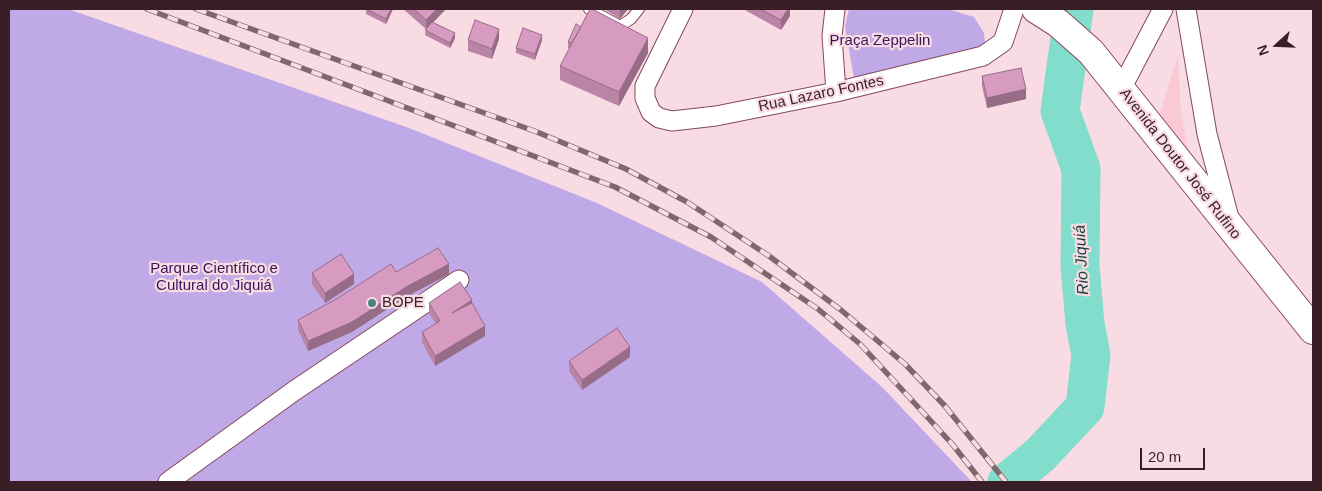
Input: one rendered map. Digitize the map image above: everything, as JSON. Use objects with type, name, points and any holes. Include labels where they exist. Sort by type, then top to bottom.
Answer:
[{"type":"main road","name":"Avenida Doutor José Rufino","points":[[1029,9],[1058,23],[1091,52],[1232,231],[1313,330]]},
{"type":"street","name":"Rua Lazaro Fontes","points":[[683,9],[645,86],[646,106],[659,118],[672,120],[716,116],[836,92],[983,56],[1002,42],[1029,9]]},
{"type":"street","points":[[835,9],[832,36],[836,92]]},
{"type":"street","points":[[1121,89],[1163,9]]},
{"type":"street","points":[[1186,9],[1207,134],[1232,231]]},
{"type":"street","points":[[168,482],[294,391],[459,280]]},
{"type":"lane","points":[[589,9],[620,26],[631,19],[639,9]]},
{"type":"shaded area","points":[[1178,55],[1181,113],[1195,183],[1154,124],[1160,113]]},
{"type":"green space","name":"Parque Científico e Cultural do Jiquiá","points":[[9,9],[68,9],[409,128],[597,203],[762,282],[882,387],[972,482],[9,482]]},
{"type":"green space","name":"Praça Zeppelin","points":[[849,9],[948,9],[974,17],[984,33],[985,44],[983,48],[854,78],[845,27]]},
{"type":"building","points":[[366,9],[391,9],[386,19]]},
{"type":"building","points":[[414,9],[437,9],[426,20]]},
{"type":"building","points":[[590,9],[648,38],[619,92],[560,66]]},
{"type":"building","points":[[760,9],[788,9],[781,20]]},
{"type":"building","points":[[475,20],[499,29],[492,49],[468,40]]},
{"type":"building","points":[[432,22],[455,33],[450,43],[425,30]]},
{"type":"building","points":[[576,24],[581,27],[572,43],[568,42]]},
{"type":"building","points":[[523,28],[542,35],[535,54],[516,48]]},
{"type":"building","points":[[1021,68],[1026,89],[987,98],[982,76]]},
{"type":"building","points":[[438,248],[449,264],[406,287],[352,322],[308,341],[298,320],[338,298],[391,264],[396,272]]},
{"type":"building","points":[[341,254],[354,274],[325,293],[312,273]]},
{"type":"building","points":[[460,282],[472,300],[452,313],[472,303],[485,326],[435,356],[422,332],[440,321],[429,303]]},
{"type":"building","points":[[617,328],[630,347],[582,380],[569,361]]},
{"type":"waterway","name":"Rio Jiquiá","points":[[1007,482],[1040,455],[1085,407],[1091,355],[1085,324],[1080,266],[1081,169],[1060,111],[1074,9]]},
{"type":"railway","points":[[147,9],[615,187],[711,237],[818,309],[860,344],[953,445],[982,482]]},
{"type":"railway","points":[[196,9],[537,132],[626,169],[687,202],[769,256],[841,310],[905,364],[945,406],[1006,482]]},
{"type":"place","name":"BOPE","points":[[372,303]]}]
